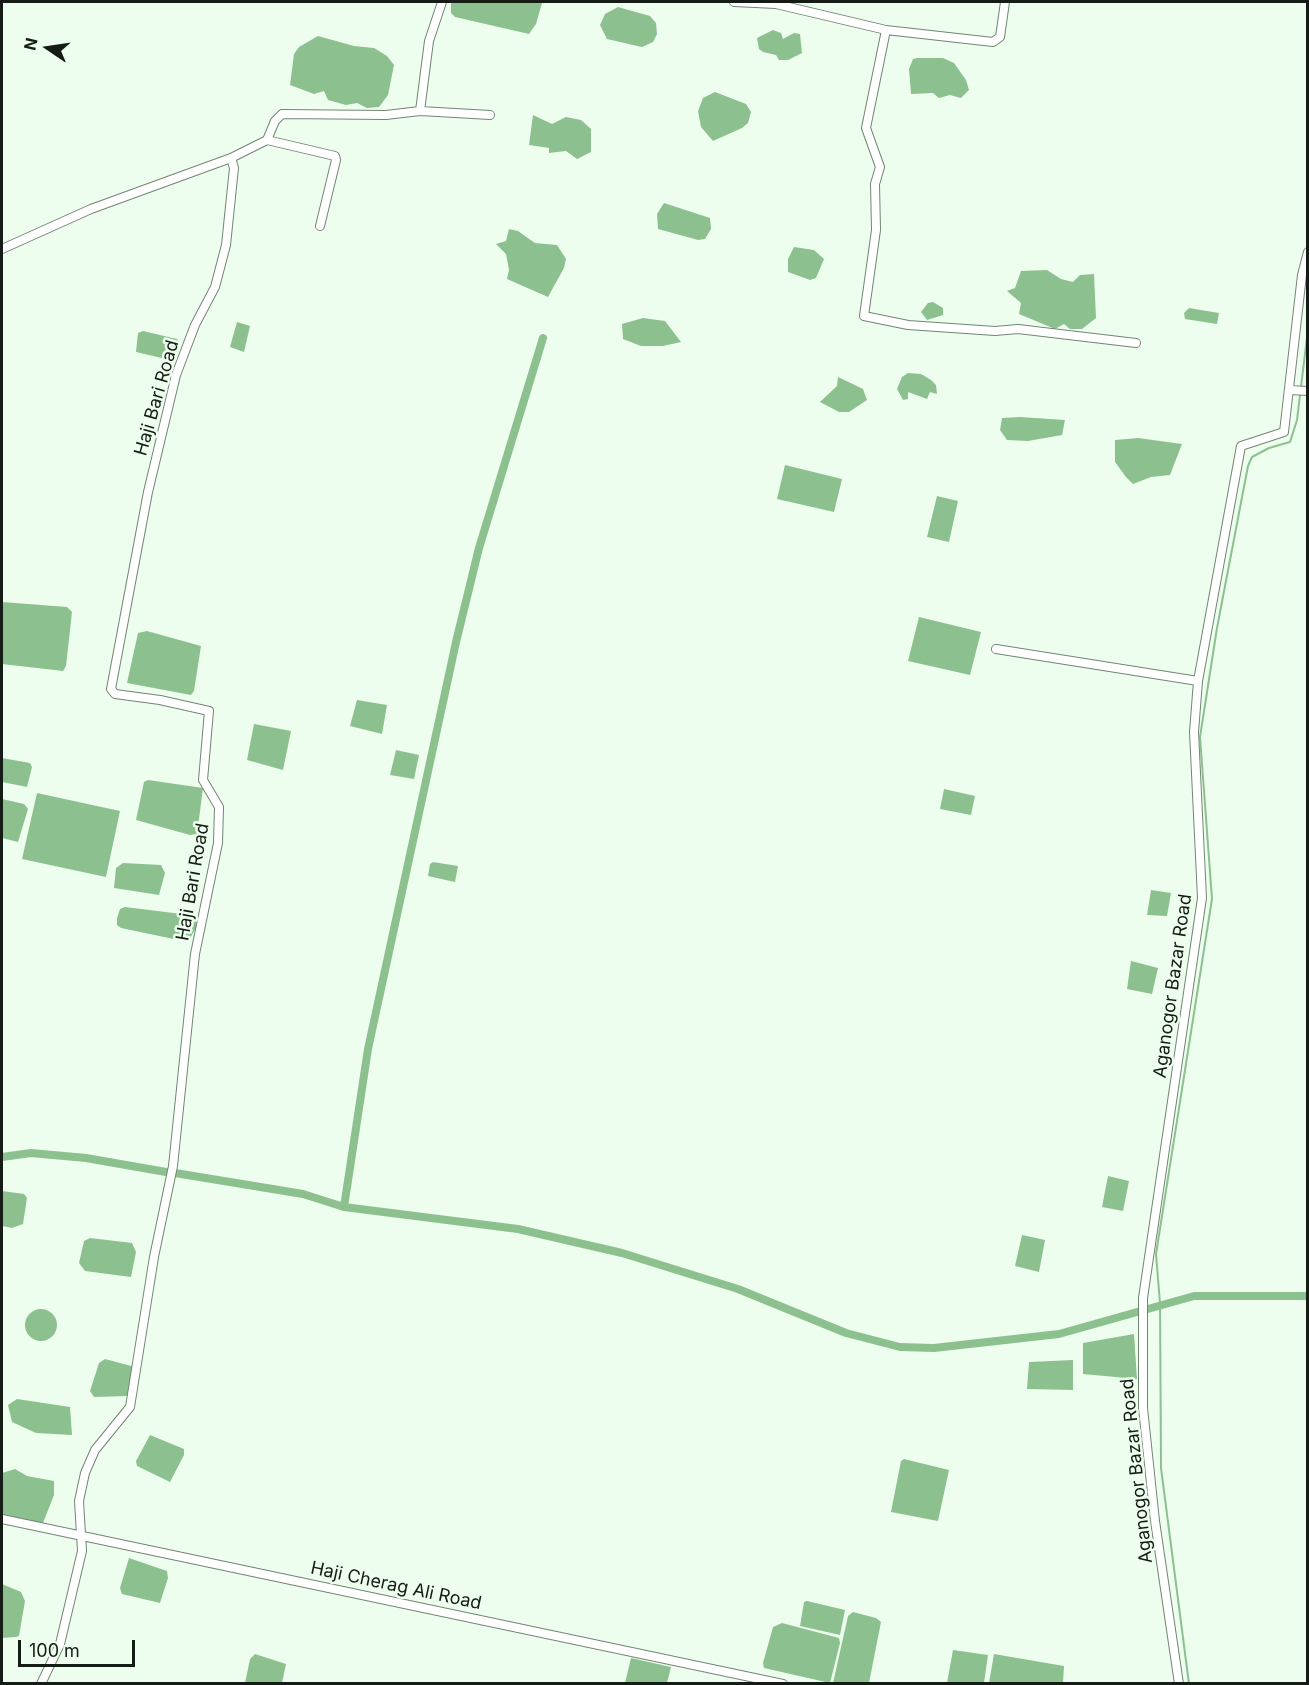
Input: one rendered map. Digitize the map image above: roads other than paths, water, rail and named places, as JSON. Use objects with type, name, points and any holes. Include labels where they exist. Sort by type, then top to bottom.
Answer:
[{"type":"street","points":[[420,111],[429,42],[441,2]]},
{"type":"street","points":[[734,2],[754,5],[776,4],[886,30],[993,42],[1000,37],[1005,2]]},
{"type":"street","points":[[886,30],[866,128],[880,167],[875,184],[876,230],[864,316],[908,324],[995,331],[1018,329],[1136,343]]},
{"type":"street","points":[[267,140],[275,121],[282,114],[386,116],[420,111],[490,115]]},
{"type":"street","points":[[2,249],[91,209],[231,158],[267,140],[335,156],[336,160],[320,226]]},
{"type":"street","name":"Haji Bari Road","points":[[41,1683],[60,1644],[82,1551],[79,1501],[85,1473],[95,1450],[130,1407],[154,1257],[172,1166],[195,954],[218,843],[219,807],[203,780],[209,711],[160,700],[115,694],[111,690],[111,682],[147,492],[176,375],[195,324],[215,287],[226,245],[234,168],[231,158]]},
{"type":"street","name":"Aganogor Bazar Road","points":[[1179,1683],[1155,1521],[1143,1408],[1143,1298],[1202,898],[1194,732],[1198,681],[1242,446],[1284,432],[1292,390],[1302,275],[1308,252]]},
{"type":"street","points":[[1292,390],[1308,391]]},
{"type":"street","points":[[996,649],[1198,681]]},
{"type":"street","name":"Haji Cherag Ali Road","points":[[2,1518],[783,1683]]},
{"type":"waterway","points":[[1189,1684],[1161,1468],[1160,1303],[1156,1254],[1212,899],[1200,737],[1217,628],[1248,466],[1252,457],[1269,448],[1290,442],[1297,420],[1308,329]]},
{"type":"waterway","points":[[344,1207],[368,1049],[456,642],[479,548],[543,338]]},
{"type":"waterway","points":[[2,1157],[31,1153],[86,1158],[166,1172]]},
{"type":"waterway","points":[[175,1173],[303,1194],[344,1207],[518,1229],[622,1253],[738,1289],[846,1333],[900,1347],[934,1348],[1059,1334],[1194,1296],[1308,1296]]}]
